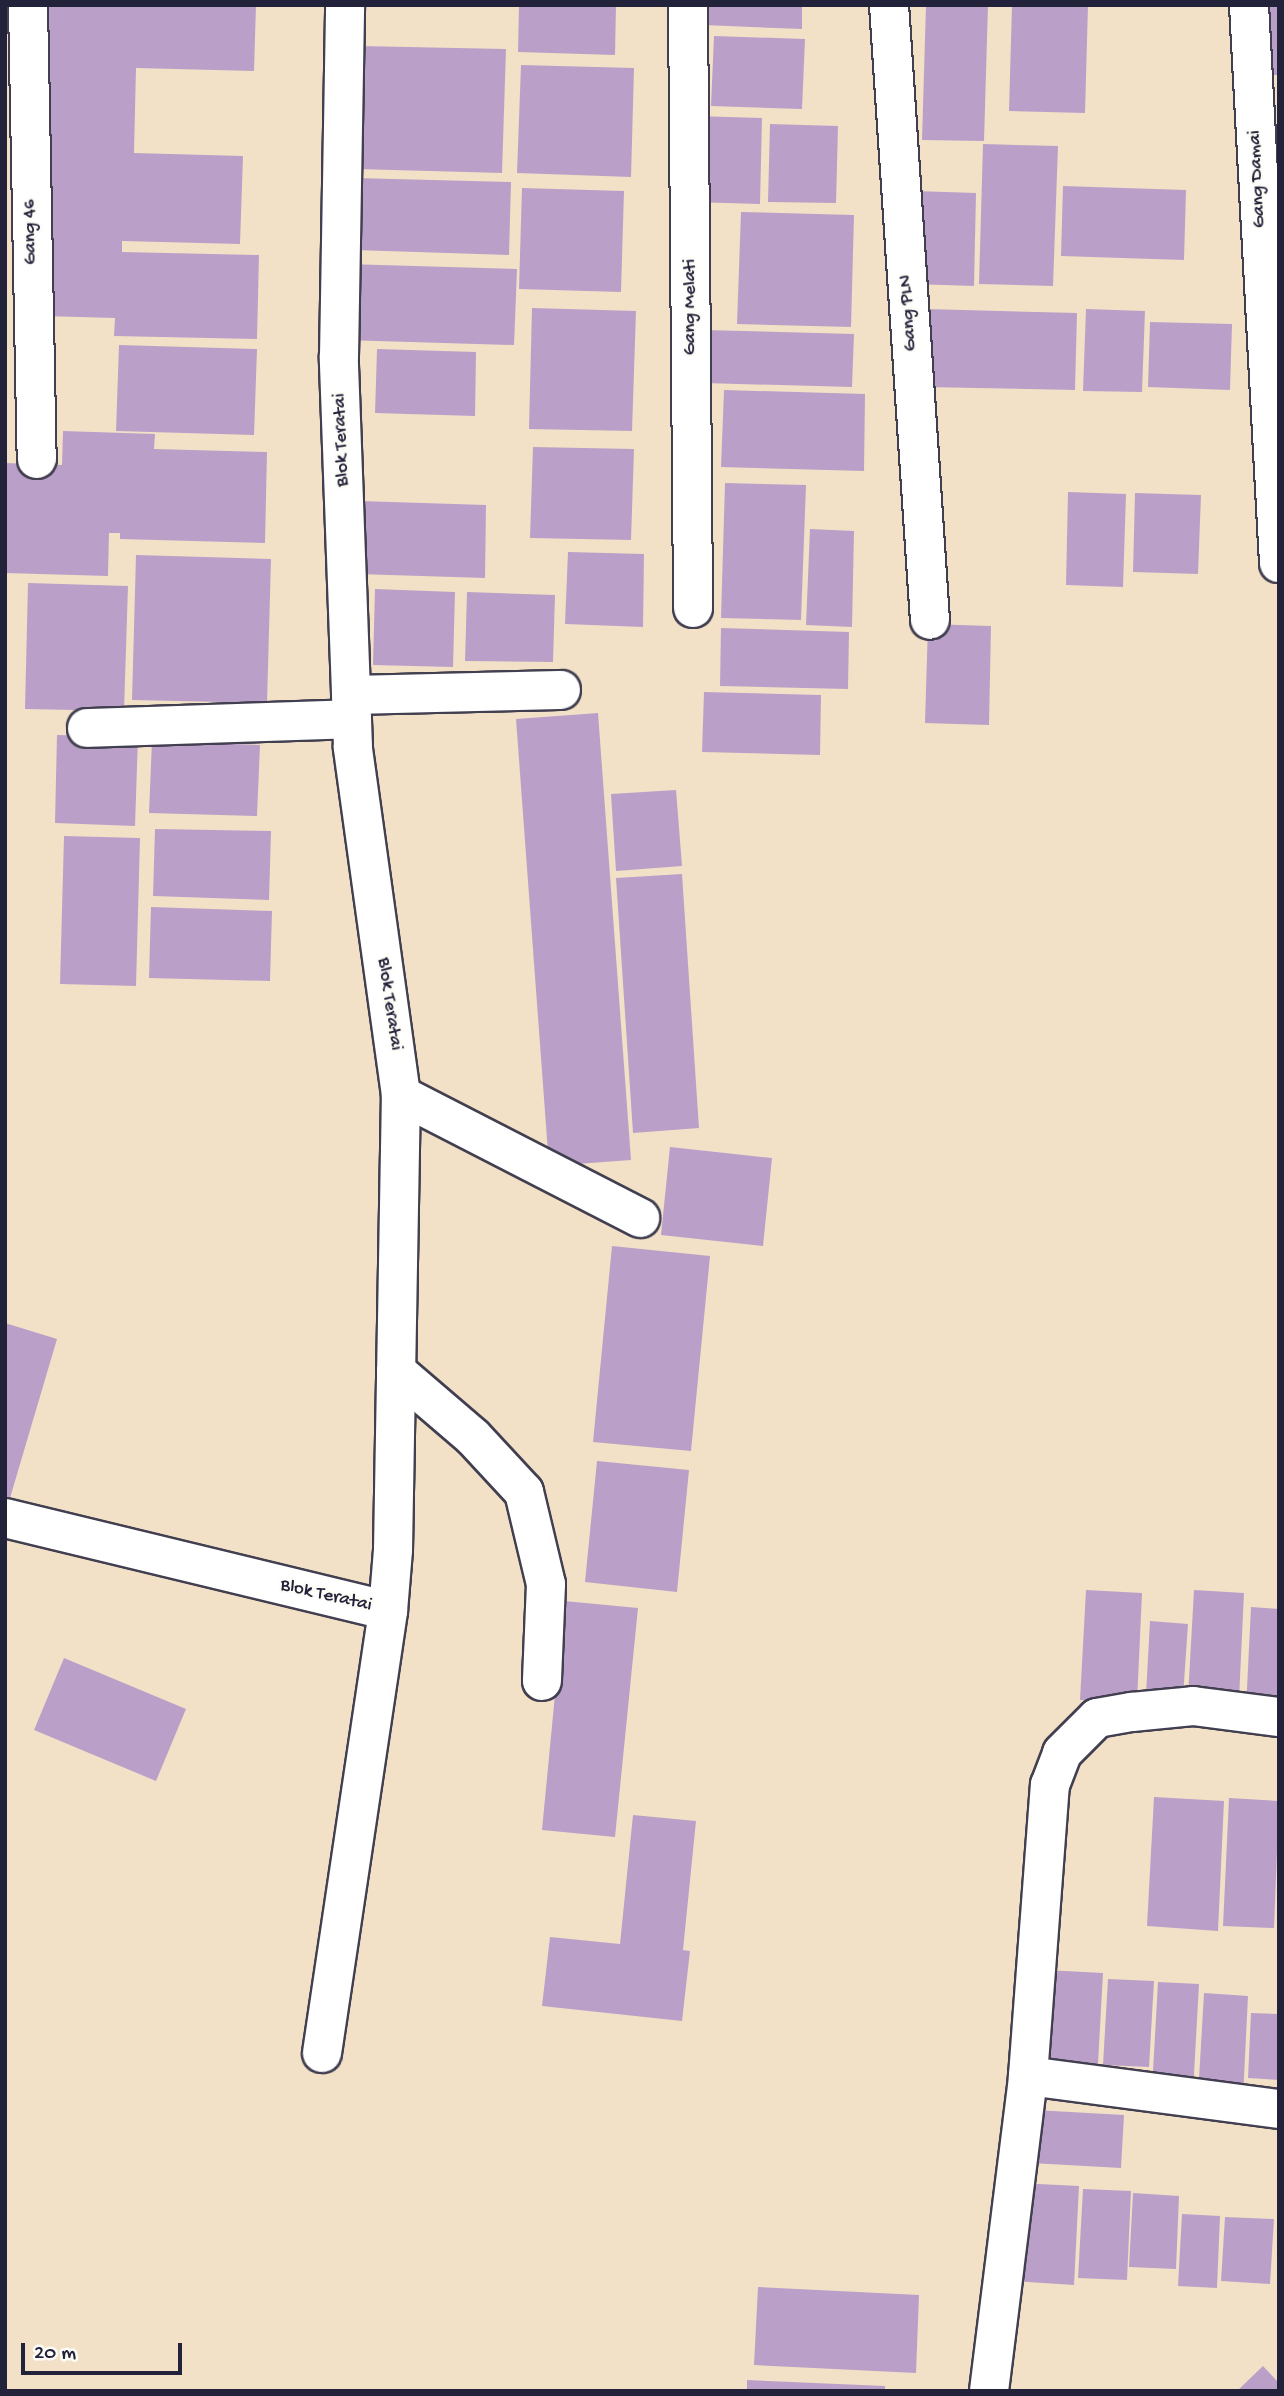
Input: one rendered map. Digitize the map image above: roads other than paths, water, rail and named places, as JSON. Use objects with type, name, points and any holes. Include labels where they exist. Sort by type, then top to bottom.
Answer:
[{"type":"street","name":"Gang 46","points":[[28,5],[17,144],[37,459]]},
{"type":"street","name":"Blok Teratai","points":[[5,1518],[388,1611],[401,1095],[353,747],[340,356],[345,5]]},
{"type":"street","name":"Gang Melati","points":[[688,5],[693,608]]},
{"type":"street","name":"Gang PLN","points":[[889,5],[930,620]]},
{"type":"street","name":"Gang Damai","points":[[1249,5],[1279,563]]},
{"type":"street","points":[[87,728],[561,690]]},
{"type":"street","points":[[401,1095],[640,1218]]},
{"type":"street","points":[[396,1371],[473,1437],[524,1492],[547,1584],[541,1681]]},
{"type":"street","points":[[322,2053],[388,1611]]},
{"type":"street","points":[[989,2391],[1028,2076],[1050,1785],[1062,1753],[1097,1718],[1132,1712],[1193,1706],[1279,1717]]},
{"type":"street","points":[[1028,2076],[1279,2109]]}]
